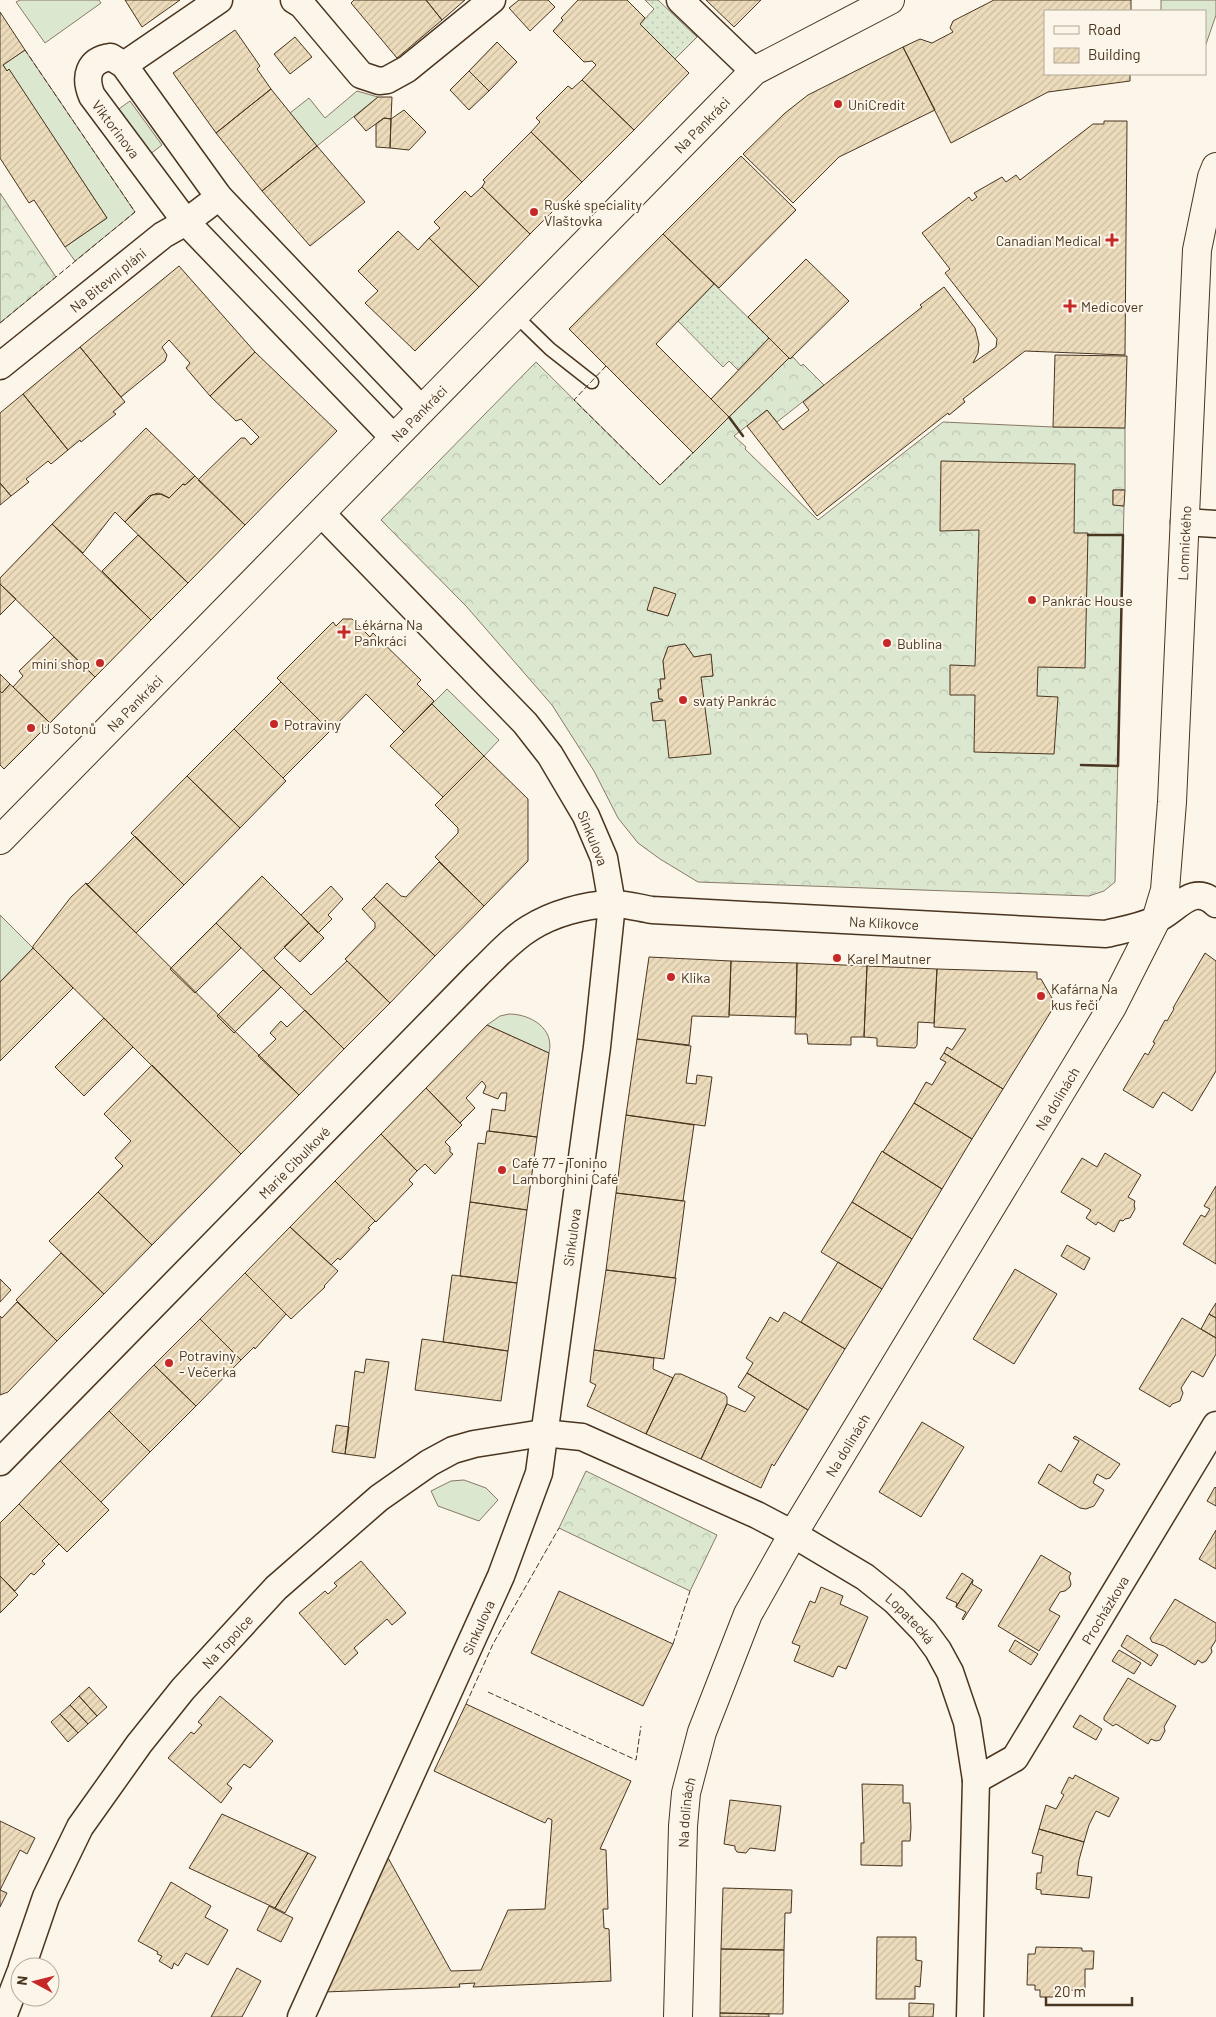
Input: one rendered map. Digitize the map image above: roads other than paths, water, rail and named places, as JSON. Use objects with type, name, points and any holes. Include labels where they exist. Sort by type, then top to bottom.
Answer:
[{"type":"street","points":[[219,0],[124,65],[218,197],[422,410]]},
{"type":"street","points":[[294,0],[302,5],[361,75],[379,80],[387,80],[407,69],[492,0]]},
{"type":"street","points":[[680,0],[754,72]]},
{"type":"street","name":"Na Pankráci","points":[[0,840],[754,72],[856,8],[890,0]]},
{"type":"street","name":"Viktorinova","points":[[124,65],[111,57],[104,58],[92,68],[87,76],[87,85],[92,96],[186,222],[394,438]]},
{"type":"street","name":"Lomnického","points":[[1156,920],[1165,890],[1168,861],[1184,522],[1208,237],[1216,167]]},
{"type":"street","name":"Na Bitevní pláni","points":[[0,366],[163,235],[186,222],[218,197]]},
{"type":"street","name":"Sinkulova","points":[[301,2017],[501,1576],[539,1474],[543,1433],[597,1047],[612,904],[604,858],[586,816],[550,755],[525,723],[321,513]]},
{"type":"street","points":[[1184,522],[1216,524]]},
{"type":"street","points":[[1156,920],[1186,898],[1201,896],[1216,904]]},
{"type":"street","name":"Na Klikovce","points":[[612,904],[652,910],[1106,934],[1156,920]]},
{"type":"street","name":"Marie Cibulkové","points":[[1,1460],[478,974],[516,938],[530,928],[568,912],[590,906],[612,904]]},
{"type":"street","name":"Na dolinách","points":[[678,2017],[682,1835],[686,1793],[702,1732],[748,1614],[793,1534],[1112,1007],[1156,920]]},
{"type":"street","name":"Procházkova","points":[[976,1780],[1015,1758],[1216,1425]]},
{"type":"street","name":"Lopatecká","points":[[543,1433],[582,1437],[793,1534],[865,1577],[888,1595],[924,1631],[938,1650],[950,1672],[967,1722],[976,1780],[970,2017]]},
{"type":"street","name":"Na Topolce","points":[[25,1957],[46,1897],[65,1854],[80,1827],[139,1744],[183,1689],[276,1588],[379,1498],[429,1463],[453,1450],[474,1444],[543,1433]]},
{"type":"street","points":[[3,2017],[10,1999]]},
{"type":"lane","points":[[515,316],[550,349],[592,382]]},
{"type":"place","name":"UniCredit","points":[[838,104]]},
{"type":"place","name":"Ruské speciality Vlaštovka","points":[[534,212]]},
{"type":"place","name":"Canadian Medical","points":[[1112,240]]},
{"type":"place","name":"Medicover","points":[[1070,306]]},
{"type":"place","name":"Pankrác House","points":[[1032,600]]},
{"type":"place","name":"Lékárna Na Pankráci","points":[[344,632]]},
{"type":"place","name":"Bublina","points":[[887,643]]},
{"type":"place","name":"mini shop","points":[[100,663]]},
{"type":"place","name":"svatý Pankrác","points":[[683,700]]},
{"type":"place","name":"Potraviny","points":[[274,724]]},
{"type":"place","name":"U Sotonů","points":[[31,728]]},
{"type":"place","name":"Karel Mautner","points":[[837,958]]},
{"type":"place","name":"Klika","points":[[671,977]]},
{"type":"place","name":"Kafárna Na kus řeči","points":[[1041,996]]},
{"type":"place","name":"Café 77 - Tonino Lamborghini Café","points":[[502,1170]]},
{"type":"place","name":"Potraviny - Večerka","points":[[169,1363]]}]
